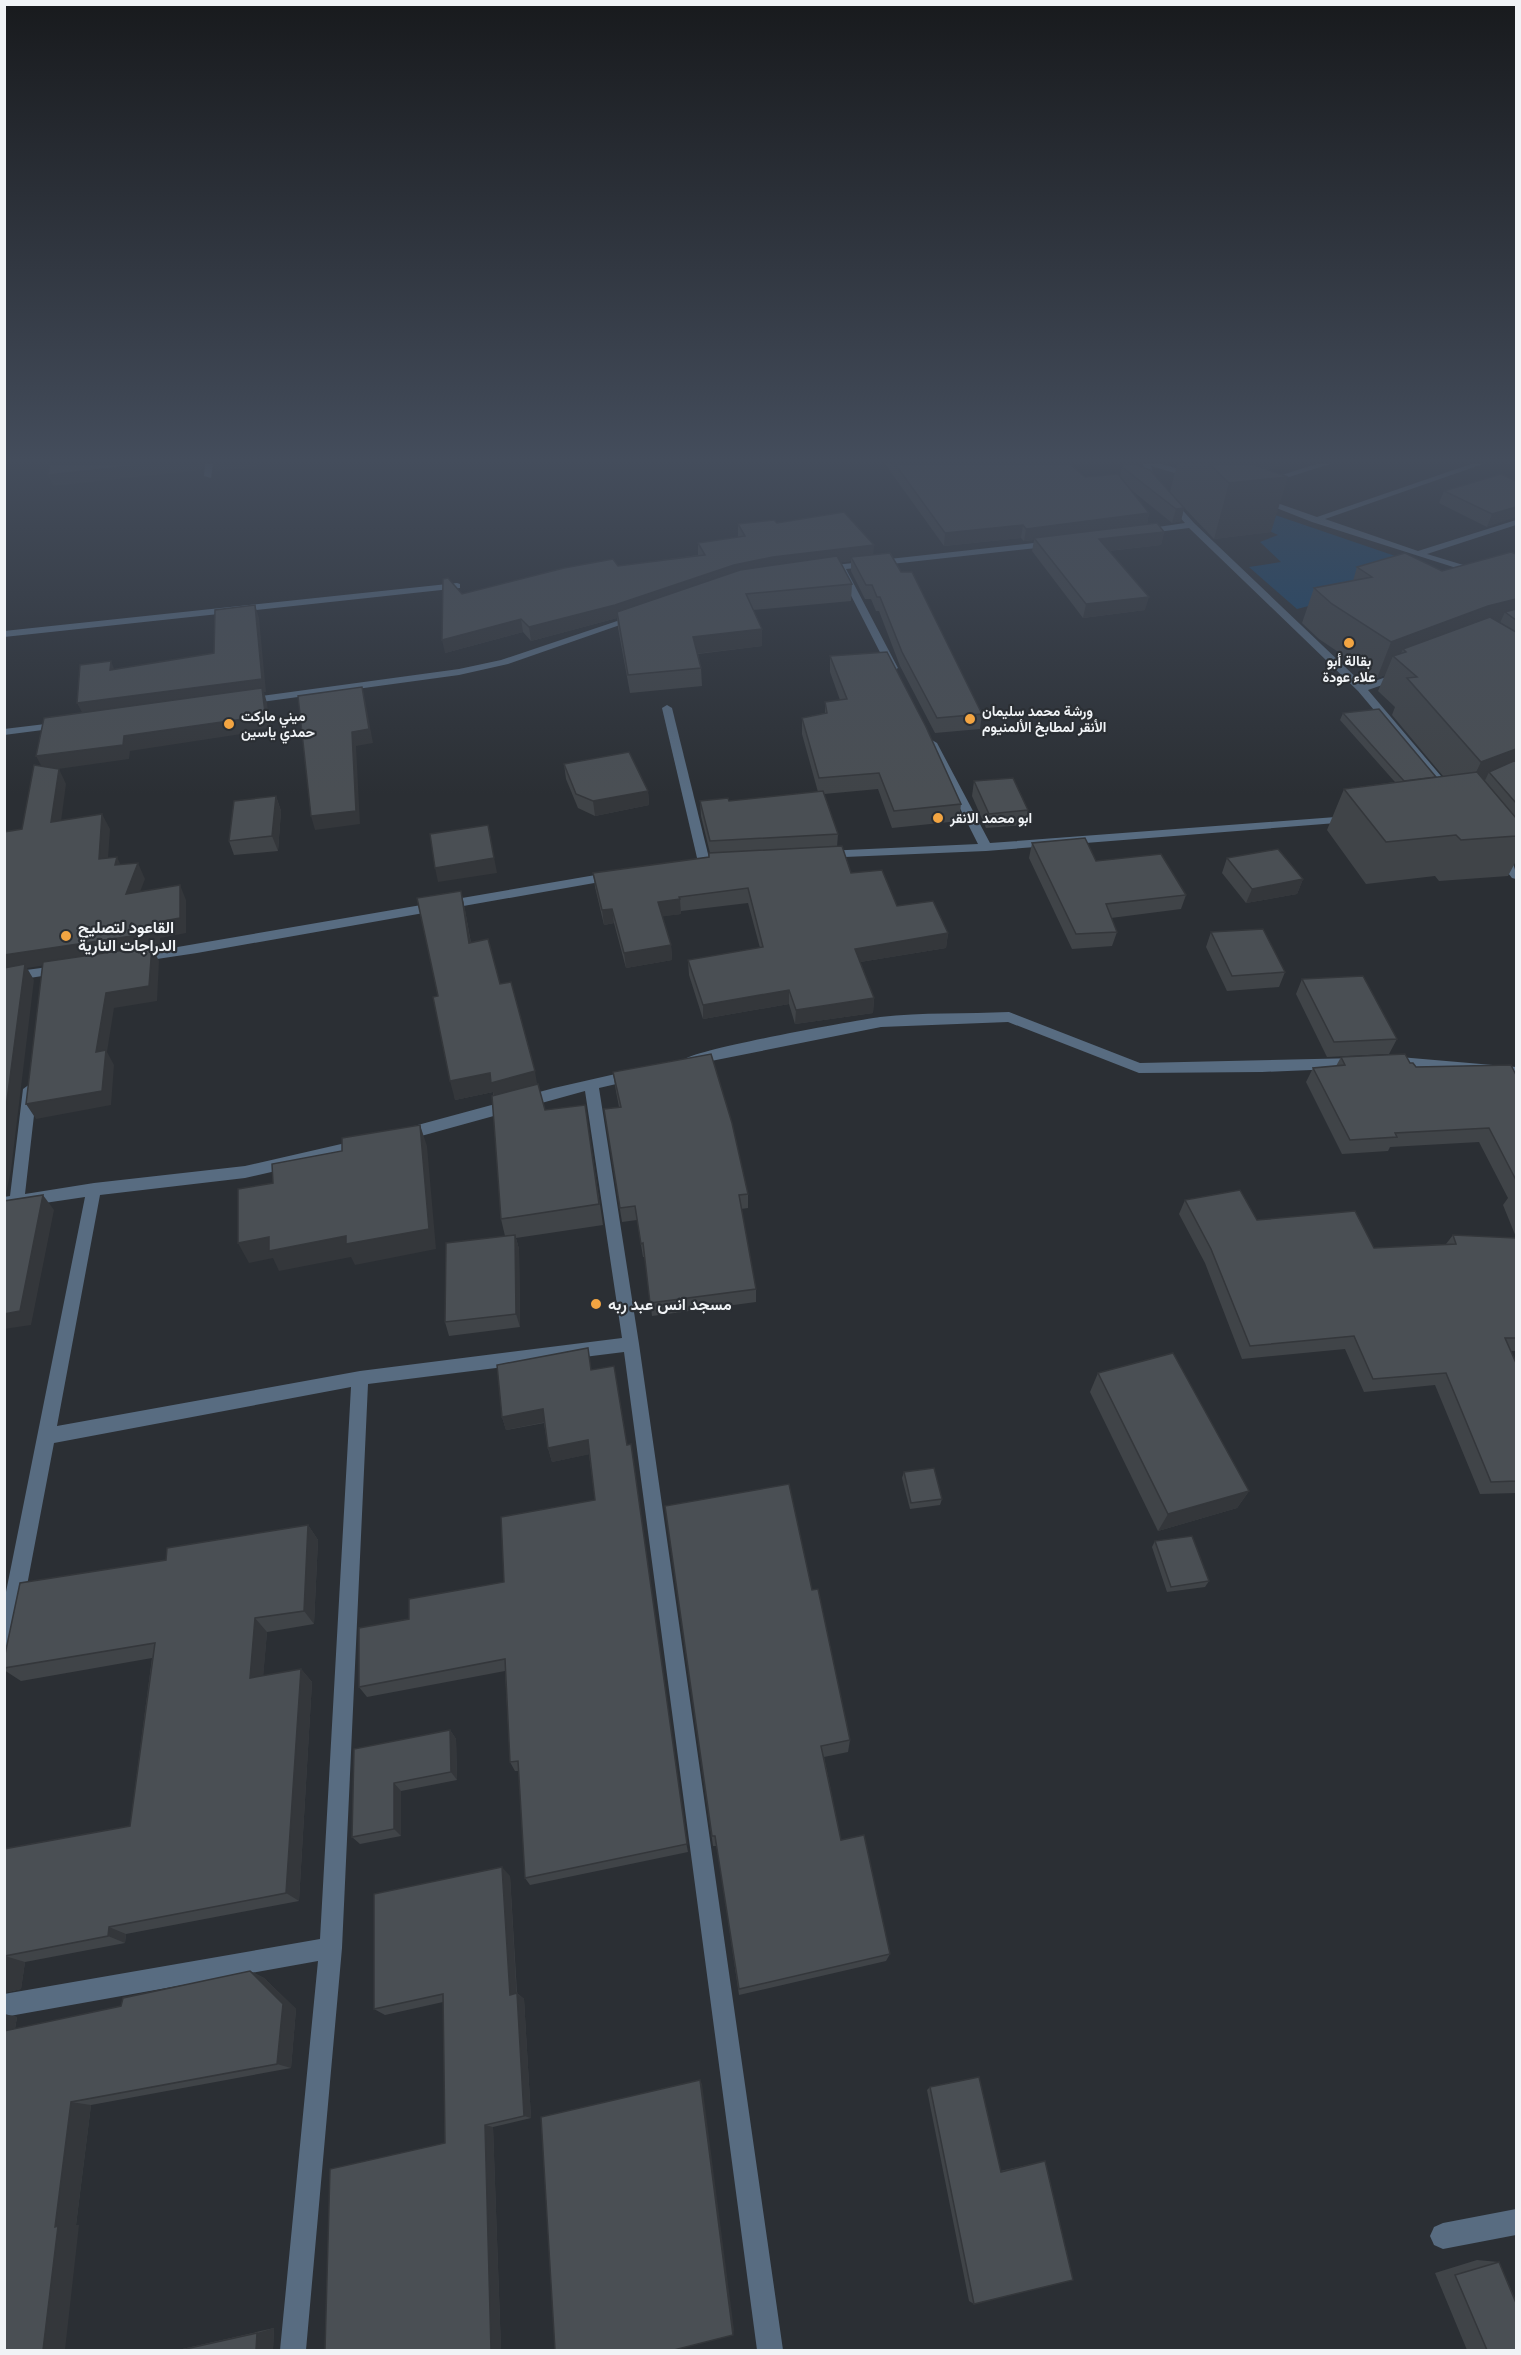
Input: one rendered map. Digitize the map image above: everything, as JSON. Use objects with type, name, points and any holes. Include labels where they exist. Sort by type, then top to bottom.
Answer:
[{"type":"street","points":[[845,574],[900,681]]},
{"type":"street","points":[[1242,574],[1362,689],[1454,798]]},
{"type":"street","points":[[1483,574],[1516,584]]},
{"type":"street","points":[[4,634],[458,586]]},
{"type":"street","points":[[234,702],[459,672],[504,662],[649,613]]},
{"type":"street","points":[[1362,689],[1413,670]]},
{"type":"street","points":[[667,708],[704,863]]},
{"type":"street","points":[[4,732],[73,723]]},
{"type":"street","points":[[927,733],[986,847]]},
{"type":"street","points":[[809,856],[986,847],[1360,819]]},
{"type":"street","points":[[1489,841],[1516,875]]},
{"type":"street","points":[[123,960],[202,948],[516,890],[622,874]]},
{"type":"street","points":[[4,978],[43,977],[78,967]]},
{"type":"street","points":[[681,1063],[738,1049],[881,1022],[1009,1017],[1139,1068],[1262,1067],[1399,1061],[1516,1072]]},
{"type":"street","points":[[32,1074],[11,1201],[245,1172],[388,1139],[554,1093],[648,1071]]},
{"type":"street","points":[[591,1085],[632,1344],[770,2350]]},
{"type":"street","points":[[4,1654],[94,1189]]},
{"type":"street","points":[[46,1436],[360,1378],[632,1344]]},
{"type":"street","points":[[293,2350],[331,1948],[360,1378]]},
{"type":"street","points":[[4,2006],[331,1948]]},
{"type":"street","points":[[1443,2236],[1516,2222]]},
{"type":"shaded area","points":[[1257,574],[1448,574],[1486,587],[1393,584],[1297,609]]},
{"type":"building","points":[[541,574],[708,574],[615,605],[529,627],[521,619],[442,640],[443,579],[448,578],[462,594]]},
{"type":"building","points":[[729,574],[847,574],[852,584],[746,594],[762,629],[693,637],[701,668],[628,675],[617,612]]},
{"type":"building","points":[[860,574],[913,574],[982,714],[937,718],[902,652],[880,597],[877,597],[872,585],[866,585]]},
{"type":"building","points":[[1062,574],[1129,574],[1149,597],[1086,604]]},
{"type":"building","points":[[1367,574],[1516,574],[1516,599],[1488,606],[1391,642],[1332,604],[1314,588],[1372,577]]},
{"type":"building","points":[[255,605],[262,679],[77,703],[80,665],[111,661],[110,670],[214,653],[215,610]]},
{"type":"building","points":[[1516,609],[1516,620],[1505,612]]},
{"type":"building","points":[[1490,617],[1516,632],[1516,749],[1481,762],[1407,678],[1417,677],[1393,656],[1406,652],[1403,649]]},
{"type":"building","points":[[887,652],[926,727],[961,804],[894,811],[879,773],[819,778],[802,718],[827,713],[825,702],[847,699],[830,656]]},
{"type":"building","points":[[362,687],[369,729],[352,732],[356,811],[311,816],[298,696]]},
{"type":"building","points":[[262,688],[265,713],[243,716],[243,719],[124,736],[123,745],[36,756],[44,718]]},
{"type":"building","points":[[1379,709],[1436,777],[1404,781],[1343,713]]},
{"type":"building","points":[[629,752],[648,791],[593,801],[576,794],[564,764]]},
{"type":"building","points":[[1516,760],[1516,803],[1489,772]]},
{"type":"building","points":[[34,765],[59,769],[51,822],[102,814],[99,859],[117,857],[115,865],[138,863],[126,894],[180,885],[180,918],[153,923],[152,933],[4,955],[4,832],[22,829]]},
{"type":"building","points":[[1477,772],[1516,818],[1516,836],[1461,840],[1456,835],[1386,842],[1344,789]]},
{"type":"building","points":[[1013,778],[1028,810],[989,814],[974,781]]},
{"type":"building","points":[[823,791],[838,834],[710,841],[700,801],[728,798],[729,801]]},
{"type":"building","points":[[276,796],[272,836],[229,841],[234,801]]},
{"type":"building","points":[[488,825],[494,858],[435,868],[430,834]]},
{"type":"building","points":[[1085,838],[1096,861],[1161,854],[1186,895],[1106,904],[1117,932],[1076,934],[1032,843]]},
{"type":"building","points":[[842,846],[851,873],[882,870],[897,906],[933,901],[948,933],[855,949],[874,998],[796,1010],[789,990],[703,1005],[688,960],[763,947],[748,888],[658,902],[671,945],[624,953],[612,909],[602,910],[593,873],[709,857],[709,853]]},
{"type":"building","points":[[1278,849],[1303,879],[1252,889],[1227,858]]},
{"type":"building","points":[[461,891],[469,943],[488,939],[500,984],[511,982],[535,1071],[491,1083],[490,1073],[450,1081],[433,997],[438,996],[417,898]]},
{"type":"building","points":[[1263,929],[1285,972],[1232,976],[1211,932]]},
{"type":"building","points":[[152,946],[149,986],[106,993],[96,1052],[106,1050],[102,1091],[26,1104],[43,962]]},
{"type":"building","points":[[25,964],[4,1123],[4,968]]},
{"type":"building","points":[[1363,976],[1397,1039],[1334,1042],[1302,979]]},
{"type":"building","points":[[711,1054],[732,1123],[748,1194],[739,1195],[756,1289],[650,1303],[643,1243],[641,1244],[635,1206],[620,1208],[604,1109],[621,1107],[613,1072]]},
{"type":"building","points":[[1405,1054],[1410,1063],[1416,1067],[1511,1065],[1516,1075],[1516,1180],[1489,1128],[1395,1133],[1397,1137],[1350,1140],[1313,1068],[1345,1065],[1341,1057]]},
{"type":"building","points":[[538,1084],[545,1110],[585,1105],[599,1204],[501,1219],[492,1096]]},
{"type":"building","points":[[420,1125],[429,1229],[346,1244],[346,1236],[269,1251],[269,1237],[238,1243],[238,1189],[273,1183],[272,1164],[342,1151],[342,1138]]},
{"type":"building","points":[[1240,1190],[1257,1220],[1355,1211],[1374,1248],[1456,1244],[1453,1235],[1516,1238],[1516,1338],[1505,1338],[1516,1363],[1516,1481],[1491,1482],[1446,1373],[1373,1379],[1354,1336],[1250,1346],[1211,1249],[1185,1200]]},
{"type":"building","points":[[43,1195],[20,1311],[4,1314],[4,1201]]},
{"type":"building","points":[[515,1235],[516,1314],[445,1322],[446,1243]]},
{"type":"building","points":[[588,1348],[591,1370],[614,1366],[627,1445],[631,1444],[687,1844],[525,1878],[518,1761],[510,1762],[505,1659],[359,1687],[359,1628],[409,1619],[409,1599],[504,1582],[501,1517],[595,1500],[588,1440],[548,1448],[543,1409],[502,1417],[497,1365]]},
{"type":"building","points":[[1173,1353],[1249,1491],[1168,1514],[1098,1373]]},
{"type":"building","points":[[934,1468],[942,1499],[911,1503],[904,1472]]},
{"type":"building","points":[[789,1484],[812,1590],[818,1589],[850,1740],[821,1746],[841,1840],[864,1835],[890,1954],[739,1989],[715,1836],[712,1836],[665,1506]]},
{"type":"building","points":[[308,1525],[304,1611],[255,1618],[250,1678],[301,1669],[286,1893],[109,1927],[108,1936],[5,1956],[4,1959],[4,1849],[130,1826],[155,1643],[4,1668],[20,1583],[166,1560],[167,1548]]},
{"type":"building","points":[[1192,1536],[1209,1581],[1171,1587],[1155,1541]]},
{"type":"building","points":[[450,1730],[451,1772],[394,1783],[394,1829],[352,1837],[354,1749]]},
{"type":"building","points":[[502,1867],[510,1995],[517,1993],[524,2116],[485,2125],[491,2350],[325,2350],[330,2169],[445,2143],[443,1994],[374,2009],[374,1894]]},
{"type":"building","points":[[250,1971],[283,2004],[277,2064],[71,2102],[55,2227],[58,2226],[43,2350],[4,2350],[4,2031],[121,2006],[123,1998]]},
{"type":"building","points":[[979,2077],[1001,2172],[1045,2161],[1073,2280],[974,2304],[930,2087]]},
{"type":"building","points":[[700,2080],[733,2335],[674,2350],[555,2350],[541,2117]]},
{"type":"building","points":[[1499,2262],[1516,2303],[1516,2350],[1487,2350],[1455,2275]]},
{"type":"building","points":[[257,2333],[256,2350],[181,2350]]},
{"type":"place","name":"بقالة أبو علاء عودة","points":[[1349,643]]},
{"type":"place","name":"ورشة محمد سليمان الأنقر لمطابخ الألمنيوم","points":[[970,719]]},
{"type":"place","name":"ميني ماركت حمدي ياسين","points":[[229,724]]},
{"type":"place","name":"ابو محمد الانقر","points":[[938,818]]},
{"type":"place","name":"القاعود لتصليح الدراجات النارية","points":[[66,936]]},
{"type":"place","name":"مسجد انس عبد ربه","points":[[596,1304]]}]
